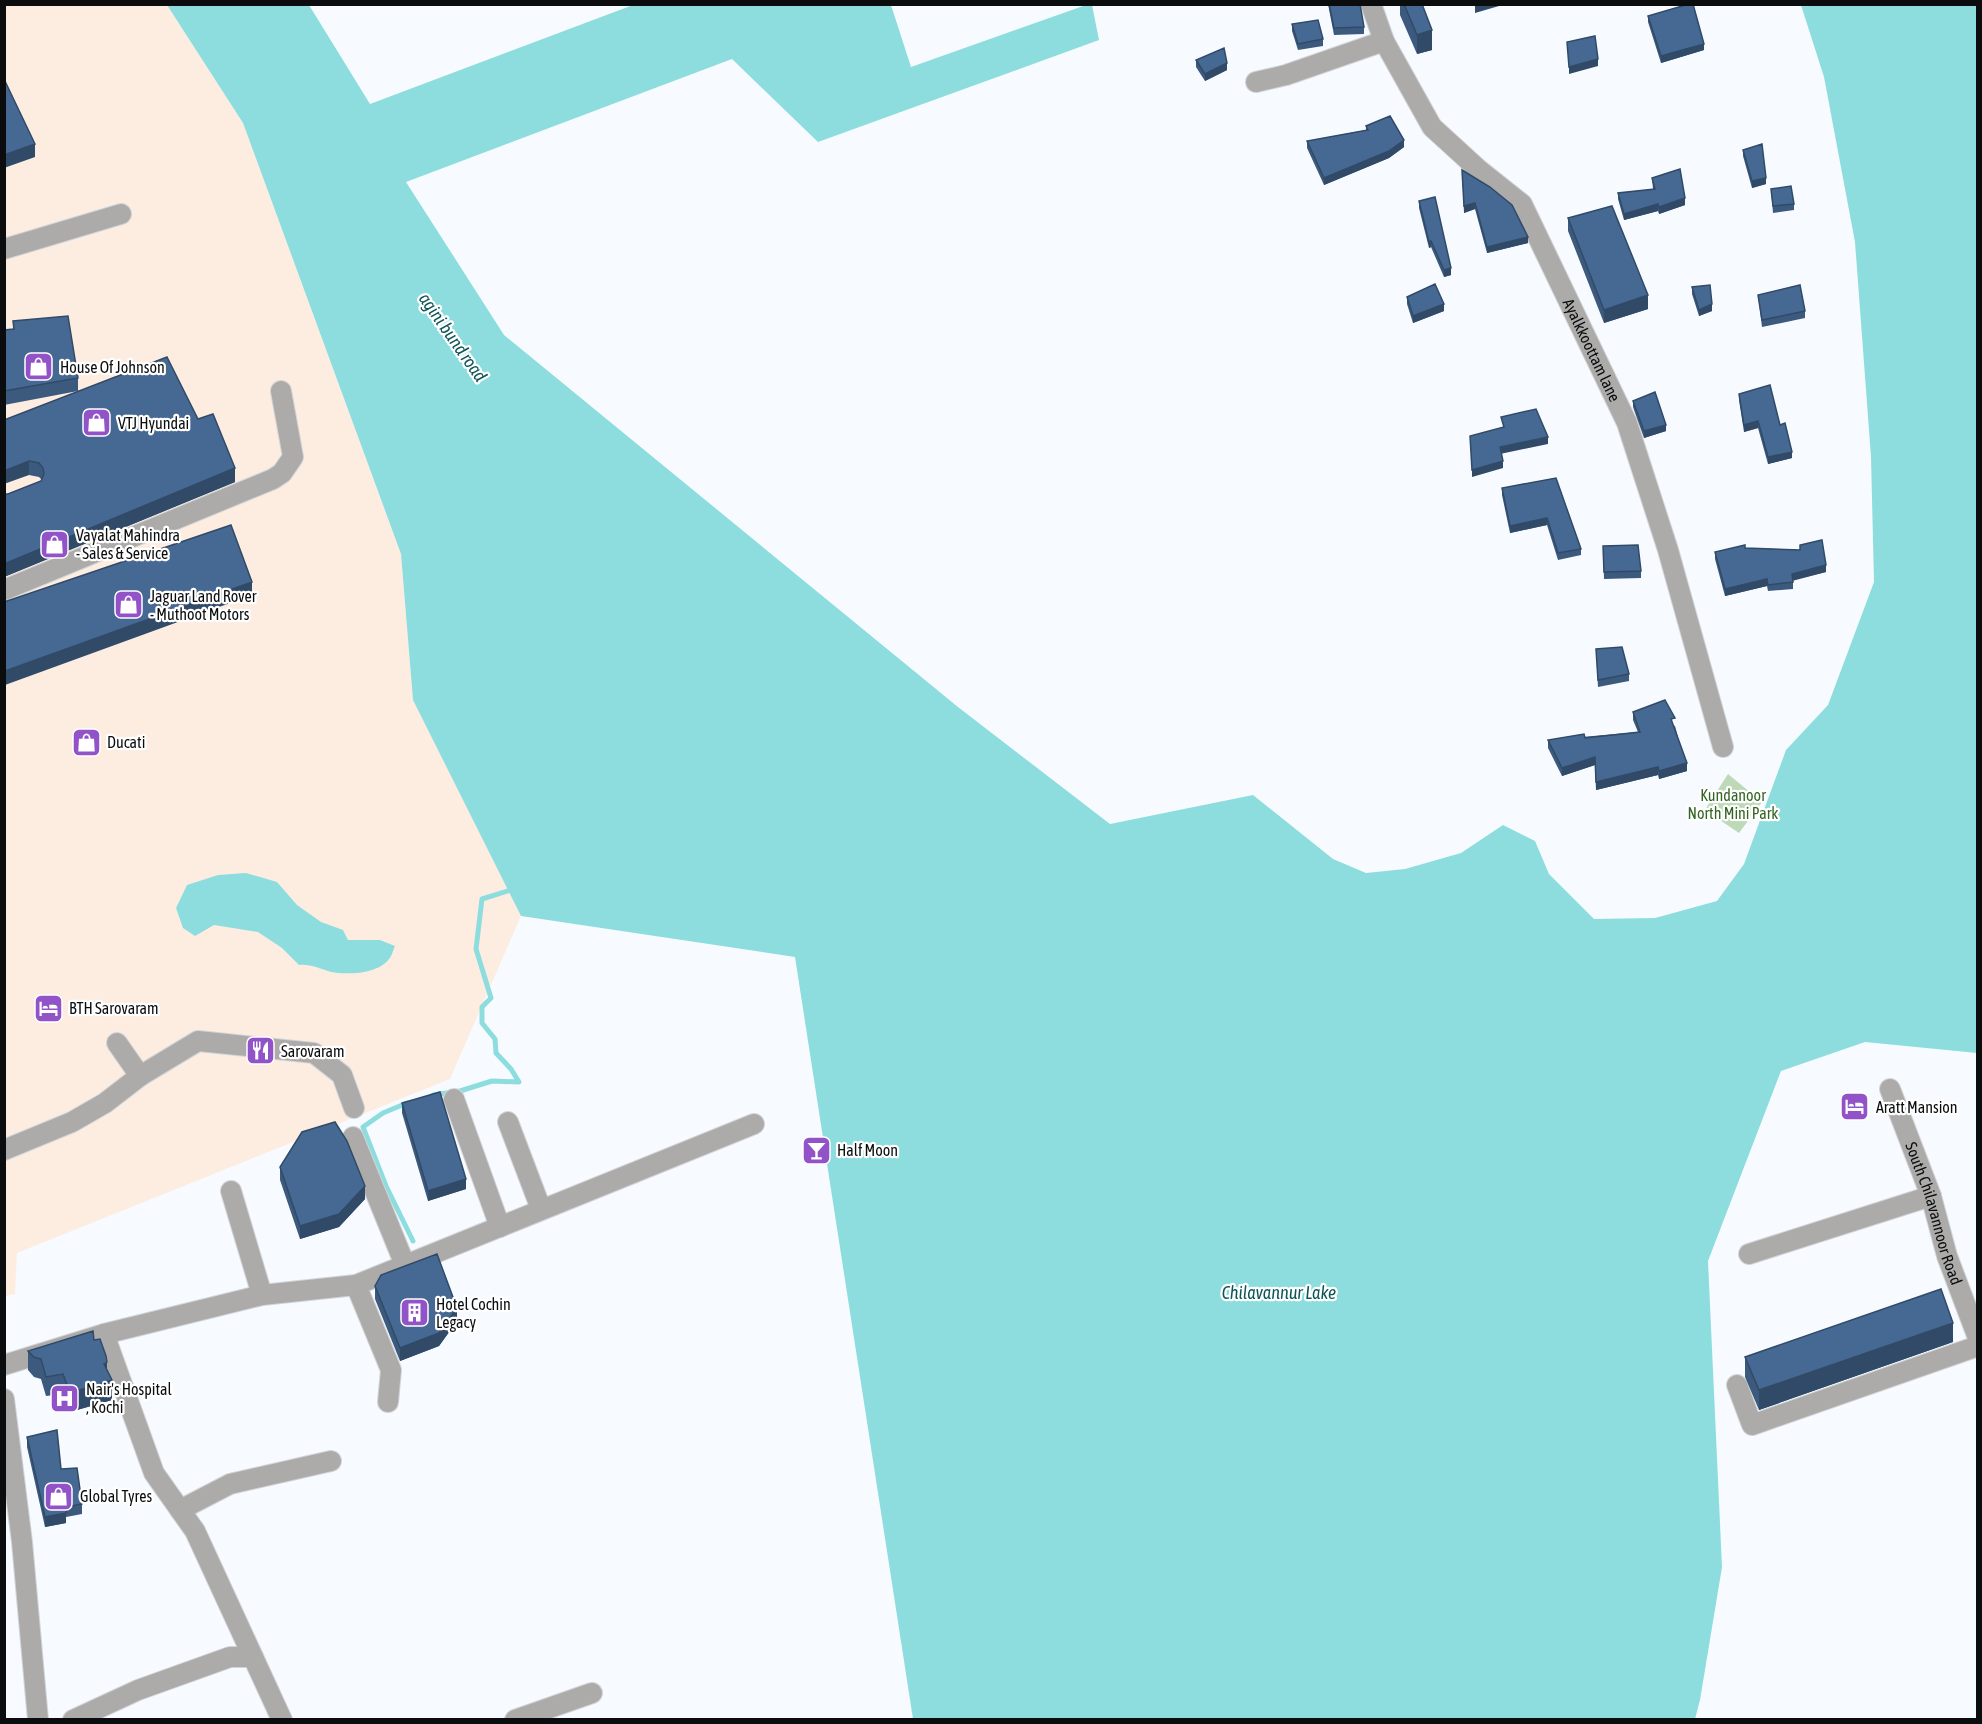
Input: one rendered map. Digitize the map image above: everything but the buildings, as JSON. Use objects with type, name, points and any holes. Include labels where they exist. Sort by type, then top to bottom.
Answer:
[{"type":"street","name":"Ayalkkoottam lane","points":[[1371,4],[1384,41],[1432,127],[1522,204],[1627,423],[1668,550],[1723,747]]},
{"type":"street","points":[[1256,82],[1286,75],[1384,41]]},
{"type":"street","points":[[4,249],[121,214]]},
{"type":"street","points":[[4,590],[273,479],[282,473],[293,457],[281,391]]},
{"type":"street","points":[[4,1150],[72,1122],[105,1103],[140,1076],[198,1041],[314,1053],[342,1075],[354,1108]]},
{"type":"street","points":[[117,1043],[140,1076]]},
{"type":"street","name":"South Chilavannoor Road","points":[[1890,1089],[1931,1196],[1947,1256],[1977,1338]]},
{"type":"street","points":[[454,1100],[500,1227]]},
{"type":"street","points":[[508,1122],[541,1209]]},
{"type":"street","points":[[4,1365],[104,1334],[262,1295],[356,1285],[754,1124]]},
{"type":"street","points":[[353,1137],[405,1265]]},
{"type":"street","points":[[231,1191],[262,1295]]},
{"type":"street","points":[[1749,1254],[1931,1196]]},
{"type":"street","points":[[356,1285],[391,1370],[388,1402]]},
{"type":"street","points":[[104,1334],[154,1473],[195,1531],[282,1719]]},
{"type":"street","points":[[1737,1385],[1752,1425],[1977,1346]]},
{"type":"street","points":[[4,1399],[22,1542],[38,1719]]},
{"type":"street","points":[[180,1510],[230,1484],[331,1461]]},
{"type":"street","points":[[73,1719],[138,1690],[230,1657],[253,1657]]},
{"type":"street","points":[[515,1719],[592,1693]]},
{"type":"shaded area","points":[[4,5],[167,5],[243,123],[401,554],[413,700],[521,916],[450,1079],[17,1253],[15,1294],[5,1296]]},
{"type":"green space","name":"Kundanoor North Mini Park","points":[[1728,774],[1762,802],[1739,833],[1705,810]]},
{"type":"water","name":"Chilavannur Lake","points":[[167,5],[309,5],[370,104],[633,5],[891,5],[911,67],[1086,5],[1092,5],[1099,40],[818,142],[732,59],[406,182],[504,335],[958,707],[1110,824],[1253,795],[1333,859],[1366,873],[1405,869],[1461,853],[1503,825],[1535,841],[1549,874],[1594,919],[1655,918],[1717,901],[1744,864],[1786,750],[1828,705],[1874,582],[1871,457],[1855,242],[1824,77],[1801,5],[1977,5],[1977,1053],[1865,1042],[1781,1071],[1708,1261],[1722,1567],[1695,1719],[913,1719],[795,957],[521,916],[413,700],[401,554],[243,123]]},
{"type":"water","points":[[246,873],[277,882],[297,905],[321,922],[343,930],[348,940],[380,940],[395,946],[391,956],[378,968],[354,973],[331,972],[299,965],[282,948],[258,932],[214,925],[195,936],[183,928],[176,908],[187,885],[218,875]]},
{"type":"waterway","points":[[433,1095],[460,1091],[492,1081],[519,1082],[511,1069],[496,1053],[495,1039],[482,1023],[482,1007],[491,998],[476,949],[482,899],[514,889]]},
{"type":"waterway","points":[[407,1103],[383,1113],[363,1127],[386,1186],[413,1241]]},
{"type":"place","name":"House Of Johnson","points":[[39,367]]},
{"type":"place","name":"VTJ Hyundai","points":[[97,423]]},
{"type":"place","name":"Vayalat Mahindra - Sales & Service","points":[[55,544]]},
{"type":"place","name":"Jaguar Land Rover - Muthoot Motors","points":[[129,605]]},
{"type":"place","name":"Ducati","points":[[86,742]]},
{"type":"place","name":"BTH Sarovaram","points":[[48,1008]]},
{"type":"place","name":"Sarovaram","points":[[260,1051]]},
{"type":"place","name":"Aratt Mansion","points":[[1855,1107]]},
{"type":"place","name":"Half Moon","points":[[816,1150]]},
{"type":"place","name":"Hotel Cochin Legacy","points":[[415,1313]]},
{"type":"place","name":"Nair's Hospital , Kochi","points":[[65,1398]]},
{"type":"place","name":"Global Tyres","points":[[59,1496]]},
{"type":"water label","name":"agini bund road","points":[[453,337]]}]
